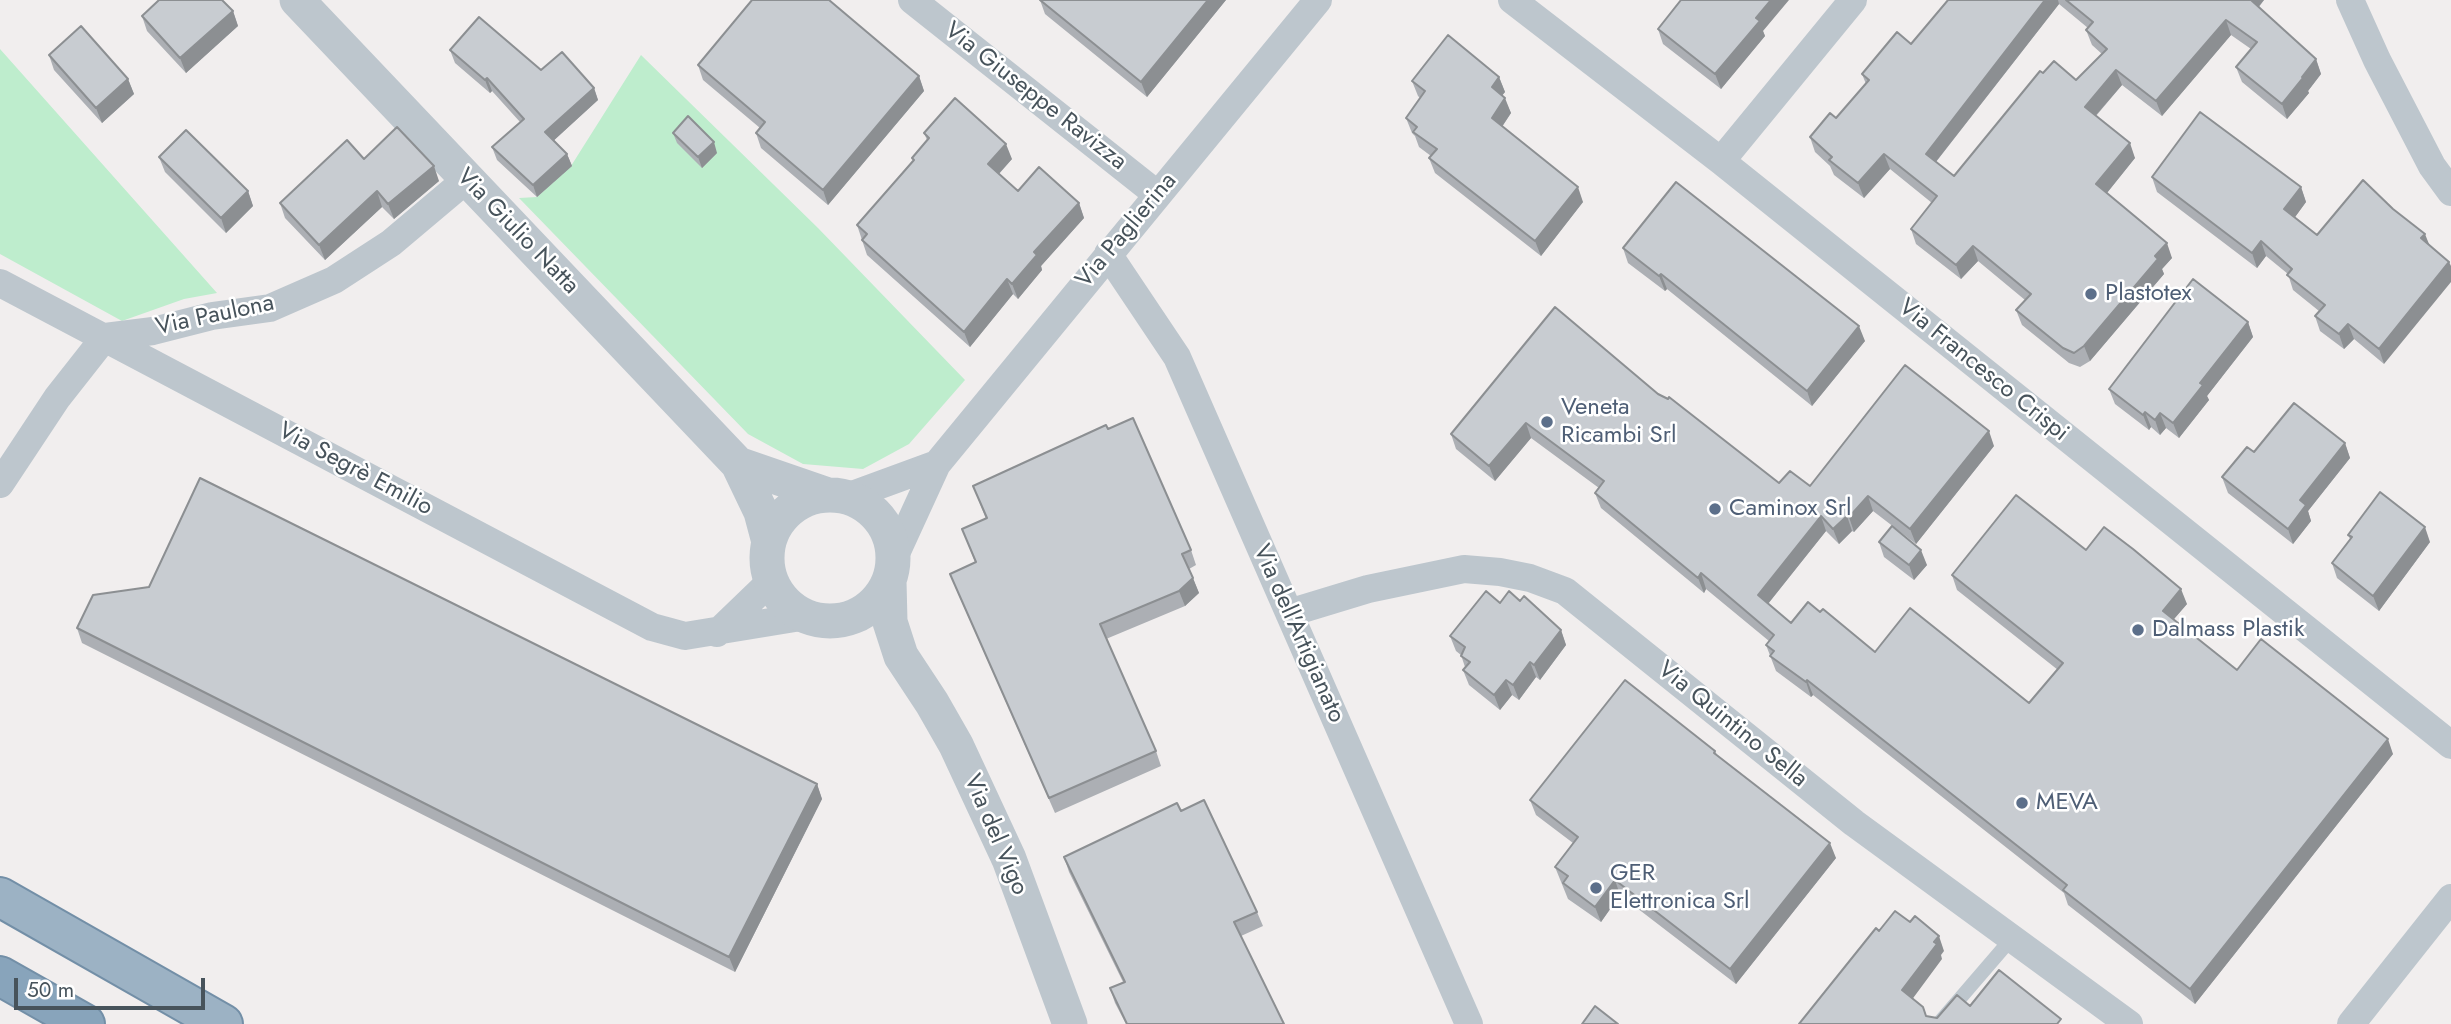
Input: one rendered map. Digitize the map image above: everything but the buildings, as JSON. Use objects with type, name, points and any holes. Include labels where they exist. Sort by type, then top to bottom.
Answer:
[{"type":"highway","points":[[0,897],[223,1024]]},
{"type":"highway","points":[[0,976],[85,1024]]},
{"type":"street","name":"Via Giulio Natta","points":[[297,0],[738,464],[761,512],[769,542]]},
{"type":"street","name":"Via Giuseppe Ravizza","points":[[912,0],[1158,195]]},
{"type":"street","name":"Via Paglierina","points":[[891,571],[937,464],[1318,0]]},
{"type":"street","name":"Via Francesco Crispi","points":[[1512,0],[1721,161],[2451,745]]},
{"type":"street","points":[[1721,161],[1853,0]]},
{"type":"street","points":[[2350,0],[2377,60],[2432,166],[2451,192]]},
{"type":"street","name":"Via Paulona","points":[[105,337],[153,331],[212,316],[270,308],[334,280],[391,243],[467,179]]},
{"type":"street","name":"Via dell'Artigianato","points":[[1108,254],[1177,357],[1469,1024]]},
{"type":"street","name":"Via Segrè Emilio","points":[[0,283],[652,627],[685,636],[813,618]]},
{"type":"street","points":[[0,484],[57,398],[105,337]]},
{"type":"street","name":"Via Giulio Natta","points":[[738,464],[837,496]]},
{"type":"street","points":[[837,496],[866,506],[880,519],[890,538],[891,571],[878,600],[860,614],[840,621],[813,618],[797,612],[781,598],[771,581],[767,561],[769,542],[777,523],[790,509],[808,499],[837,496],[937,464]]},
{"type":"street","name":"Via Quintino Sella","points":[[1289,612],[1367,589],[1464,569],[1530,578],[1565,591],[1854,823],[2012,938],[2115,1020]]},
{"type":"street","name":"Via del Vigo","points":[[891,571],[890,622],[901,656],[932,702],[956,745],[1003,846],[1070,1024]]},
{"type":"street","points":[[717,633],[771,581]]},
{"type":"street","name":"Via del Vigo","points":[[813,618],[854,631],[901,656]]},
{"type":"street","points":[[2351,1024],[2451,898]]},
{"type":"lane","points":[[1938,1024],[2012,938]]},
{"type":"green space","points":[[0,49],[217,293],[184,299],[122,321],[0,254]]},
{"type":"green space","points":[[641,55],[818,228],[965,380],[909,444],[863,469],[803,464],[748,434],[519,198],[537,197],[571,166]]},
{"type":"place","name":"Plastotex","points":[[2091,294]]},
{"type":"place","name":"Veneta Ricambi Srl","points":[[1547,422]]},
{"type":"place","name":"Caminox Srl","points":[[1715,509]]},
{"type":"place","name":"Dalmass Plastik","points":[[2138,630]]},
{"type":"place","name":"MEVA","points":[[2022,803]]},
{"type":"place","name":"GER Elettronica Srl","points":[[1596,888]]}]
